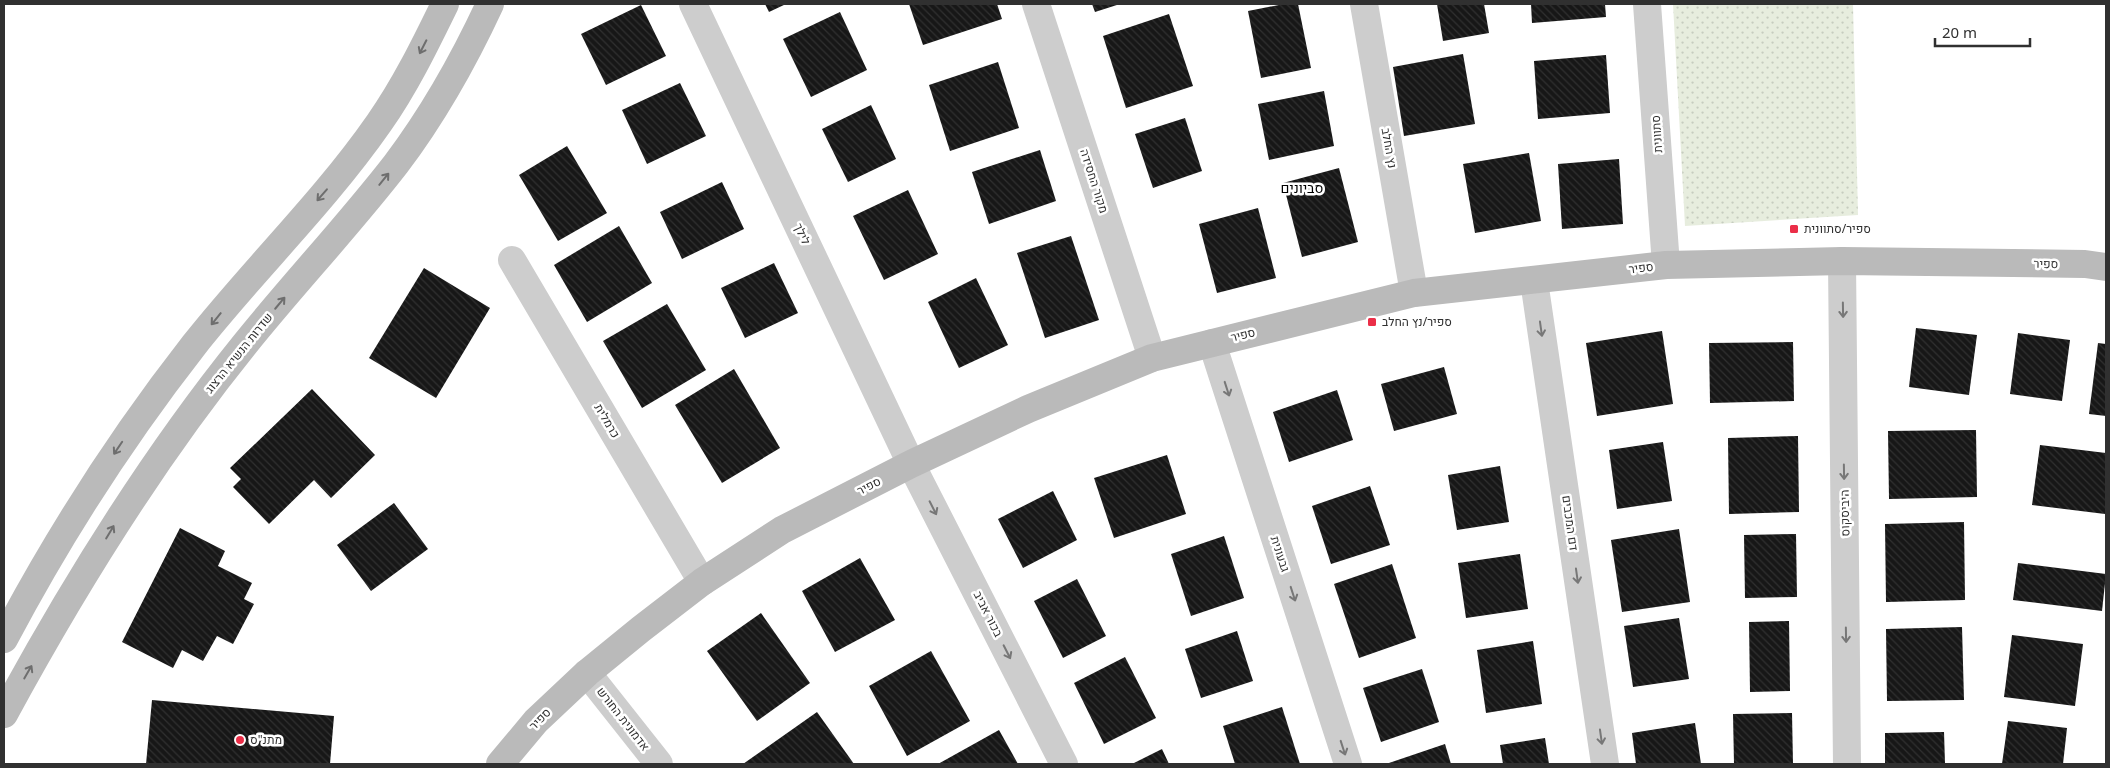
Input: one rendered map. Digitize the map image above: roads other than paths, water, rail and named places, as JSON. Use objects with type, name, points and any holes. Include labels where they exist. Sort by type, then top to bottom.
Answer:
[{"type":"street","points":[[4,639],[86,496],[142,412],[195,344],[343,171],[379,123],[406,82],[445,4]]},
{"type":"street","name":"שדרות הנשיא הרצוג","points":[[4,714],[114,526],[176,434],[245,344],[397,163],[437,103],[471,46],[490,4]]},
{"type":"street","name":"לילך","points":[[693,4],[911,464]]},
{"type":"street","name":"מקור החסידה","points":[[1036,4],[1152,358]]},
{"type":"street","name":"נץ החלב","points":[[1364,4],[1414,293]]},
{"type":"street","name":"סתוונית","points":[[1647,4],[1666,264]]},
{"type":"street","name":"כרמלית","points":[[512,260],[702,582]]},
{"type":"street","name":"ספיר","points":[[500,764],[536,721],[587,673],[702,582],[782,530],[911,464],[1028,409],[1152,358],[1414,293],[1534,281],[1666,264],[1842,261],[2085,264],[2106,267]]},
{"type":"street","name":"היביסקוס","points":[[1842,261],[1847,764]]},
{"type":"street","name":"דם המכבים","points":[[1534,281],[1605,764]]},
{"type":"street","name":"גבעונית","points":[[1212,343],[1348,764]]},
{"type":"street","name":"בכור אביב","points":[[911,464],[1064,764]]},
{"type":"street","name":"אדמונית החורש","points":[[587,673],[660,764]]},
{"type":"place","name":"ספיר/סתוונית","points":[[1794,229]]},
{"type":"place","name":"ספיר/נץ החלב","points":[[1372,322]]},
{"type":"place","name":"מתנ\"ס","points":[[240,740]]},
{"type":"district","name":"סביונים","points":[[1302,188]]}]
